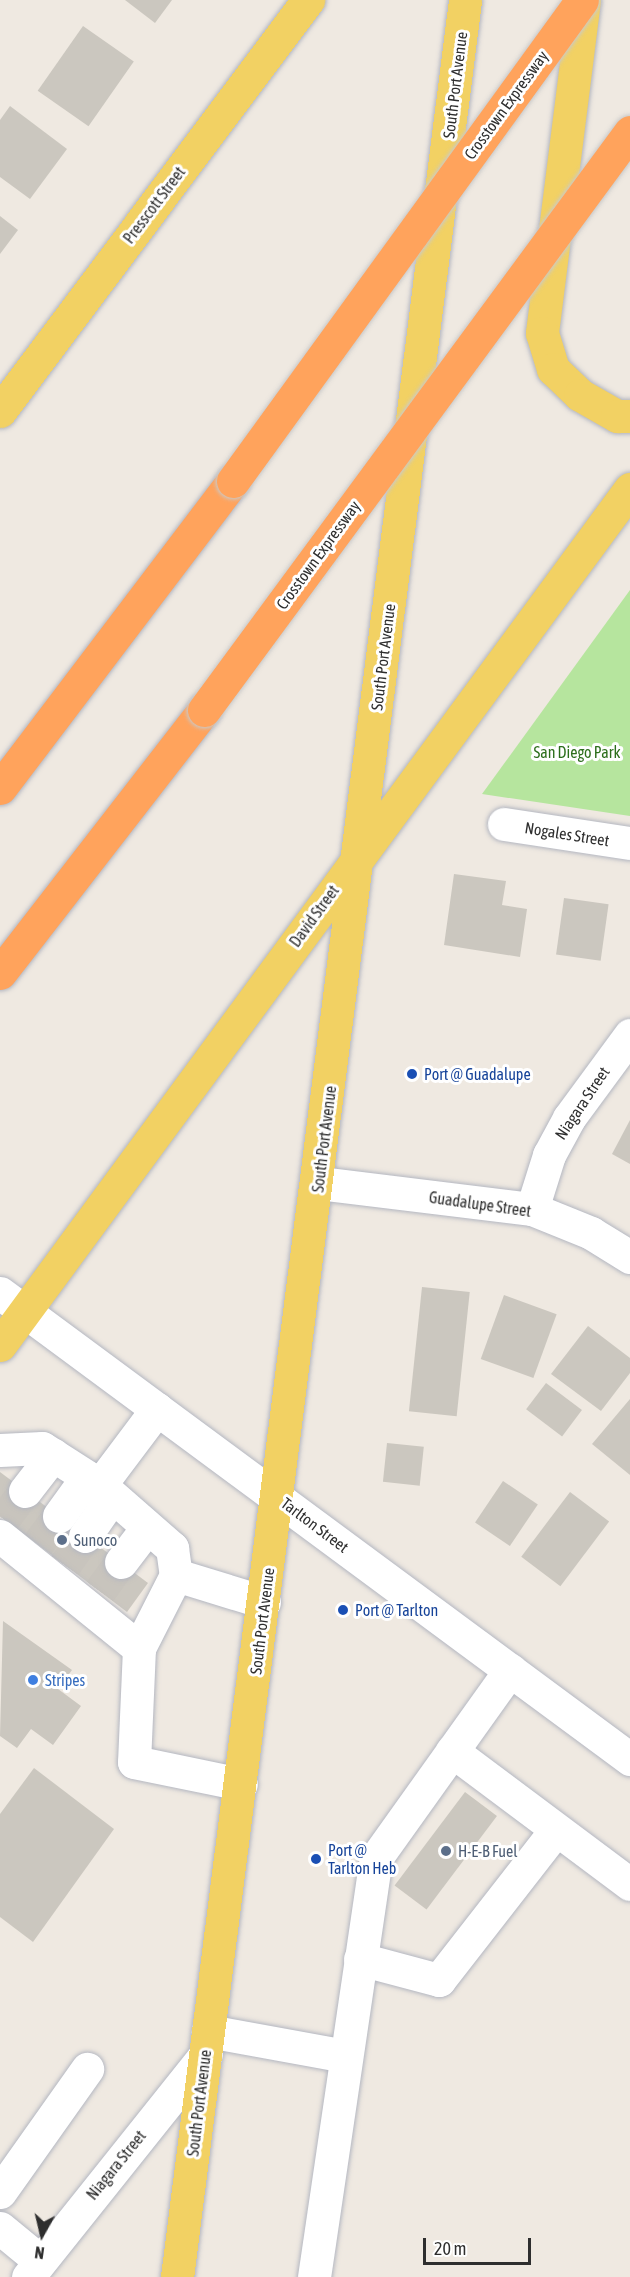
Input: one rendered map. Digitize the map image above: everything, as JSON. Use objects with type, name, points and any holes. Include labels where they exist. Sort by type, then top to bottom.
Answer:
[{"type":"highway","name":"Crosstown Expressway","points":[[0,788],[233,482],[583,0]]},
{"type":"highway","name":"Crosstown Expressway","points":[[0,973],[204,710],[630,132]]},
{"type":"main road","name":"Presscott Street","points":[[0,411],[308,0]]},
{"type":"main road","name":"South Port Avenue","points":[[177,2277],[319,1183],[465,0]]},
{"type":"main road","points":[[583,0],[542,333],[553,369],[580,395],[617,416],[630,416]]},
{"type":"main road","name":"David Street","points":[[0,1345],[13,1302],[358,856],[630,489]]},
{"type":"street","name":"Nogales Street","points":[[504,824],[630,843]]},
{"type":"street","name":"Niagara Street","points":[[532,1209],[549,1155],[568,1118],[630,1035]]},
{"type":"street","name":"Guadalupe Street","points":[[319,1183],[532,1209],[591,1233],[630,1257]]},
{"type":"street","name":"Tarlton Street","points":[[13,1302],[630,1759]]},
{"type":"street","points":[[59,1516],[100,1486],[157,1409]]},
{"type":"street","points":[[0,1450],[42,1448],[100,1486],[172,1548],[176,1575],[139,1648],[134,1762],[241,1784]]},
{"type":"street","points":[[25,1491],[53,1455]]},
{"type":"street","points":[[86,1536],[100,1486]]},
{"type":"street","points":[[1,1527],[94,1599],[139,1648]]},
{"type":"street","points":[[121,1562],[147,1528]]},
{"type":"street","points":[[176,1575],[264,1602]]},
{"type":"street","points":[[314,2277],[375,1858],[510,1670]]},
{"type":"street","points":[[452,1751],[555,1831],[630,1884]]},
{"type":"street","points":[[360,1959],[439,1980],[555,1831]]},
{"type":"street","name":"Niagara Street","points":[[34,2269],[207,2042]]},
{"type":"street","points":[[207,2042],[346,2056]]},
{"type":"street","points":[[0,2192],[87,2069]]},
{"type":"street","points":[[0,2228],[34,2269]]},
{"type":"green space","name":"San Diego Park","points":[[630,590],[630,816],[482,794]]},
{"type":"building","points":[[125,0],[172,0],[155,23]]},
{"type":"building","points":[[83,26],[134,62],[88,126],[38,91]]},
{"type":"building","points":[[10,106],[67,149],[30,199],[0,177],[0,120]]},
{"type":"building","points":[[0,216],[18,230],[0,254]]},
{"type":"building","points":[[454,874],[506,881],[502,905],[527,909],[520,957],[444,945]]},
{"type":"building","points":[[564,898],[609,904],[601,961],[556,954]]},
{"type":"building","points":[[630,1120],[630,1164],[612,1154]]},
{"type":"building","points":[[422,1287],[470,1292],[457,1416],[409,1411]]},
{"type":"building","points":[[504,1295],[557,1314],[533,1378],[481,1359]]},
{"type":"building","points":[[588,1326],[630,1358],[630,1373],[601,1411],[551,1374]]},
{"type":"building","points":[[546,1383],[582,1410],[562,1436],[526,1409]]},
{"type":"building","points":[[630,1399],[630,1475],[592,1444]]},
{"type":"building","points":[[387,1443],[424,1447],[420,1486],[383,1482]]},
{"type":"building","name":"Sunoco","points":[[0,1472],[148,1583],[127,1612],[0,1516]]},
{"type":"building","points":[[503,1481],[538,1504],[510,1546],[475,1522]]},
{"type":"building","points":[[570,1492],[609,1521],[560,1586],[521,1557]]},
{"type":"building","name":"Stripes","points":[[3,1621],[72,1670],[58,1689],[81,1706],[53,1745],[31,1729],[17,1748],[0,1736]]},
{"type":"building","points":[[34,1768],[114,1829],[33,1942],[0,1917],[0,1814]]},
{"type":"building","name":"H-E-B Fuel","points":[[465,1792],[497,1816],[427,1910],[395,1885]]},
{"type":"tunnel","points":[[4,1519],[25,1491]]},
{"type":"tunnel","points":[[38,1544],[59,1516]]},
{"type":"tunnel","points":[[65,1565],[85,1536]]},
{"type":"tunnel","points":[[100,1591],[121,1562]]},
{"type":"place","name":"Port @ Guadalupe","points":[[412,1074]]},
{"type":"place","name":"Sunoco","points":[[62,1540]]},
{"type":"place","name":"Port @ Tarlton","points":[[343,1610]]},
{"type":"place","name":"Stripes","points":[[33,1680]]},
{"type":"place","name":"H-E-B Fuel","points":[[446,1851]]},
{"type":"place","name":"Port @ Tarlton Heb","points":[[316,1859]]}]
